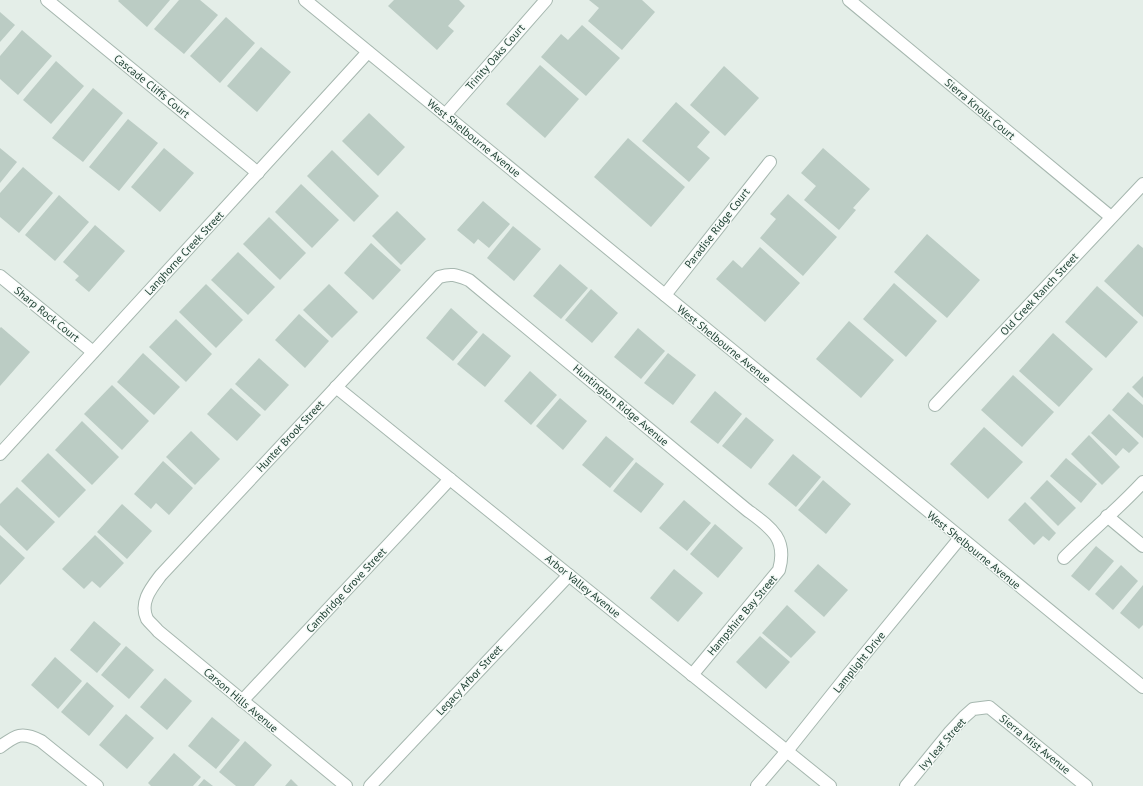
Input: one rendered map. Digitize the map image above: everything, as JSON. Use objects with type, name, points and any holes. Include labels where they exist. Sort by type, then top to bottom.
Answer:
[{"type":"street","name":"Cascade Cliffs Court","points":[[47,0],[258,173]]},
{"type":"street","name":"West Shelbourne Avenue","points":[[305,0],[1143,687]]},
{"type":"street","name":"Trinity Oaks Court","points":[[445,115],[546,0]]},
{"type":"street","name":"Sierra Knolls Court","points":[[849,0],[1111,218]]},
{"type":"street","name":"Langhorne Creek Street","points":[[0,454],[368,52]]},
{"type":"street","name":"Paradise Ridge Court","points":[[664,295],[770,162]]},
{"type":"street","name":"Old Creek Ranch Street","points":[[935,405],[1143,184]]},
{"type":"street","name":"Hunter Brook Street","points":[[144,608],[146,597],[161,575],[431,284],[439,277],[448,275]]},
{"type":"street","name":"Huntington Ridge Avenue","points":[[448,275],[457,275],[469,280],[767,525],[780,541],[782,551]]},
{"type":"street","name":"Sharp Rock Court","points":[[0,276],[93,352]]},
{"type":"street","name":"Arbor Valley Avenue","points":[[336,387],[830,786]]},
{"type":"street","name":"Cambridge Grove Street","points":[[242,700],[450,478]]},
{"type":"street","points":[[1064,558],[1143,482]]},
{"type":"street","points":[[1107,516],[1143,546]]},
{"type":"street","name":"Lamplight Drive","points":[[757,786],[960,538]]},
{"type":"street","name":"Hampshire Bay Street","points":[[692,675],[779,570],[782,560],[782,551]]},
{"type":"street","name":"Legacy Arbor Street","points":[[370,786],[569,575]]},
{"type":"street","name":"Carson Hills Avenue","points":[[144,608],[147,619],[158,631],[346,786]]},
{"type":"street","name":"Ivy leaf Street","points":[[906,786],[950,732],[973,709],[982,708]]},
{"type":"street","name":"Sierra Mist Avenue","points":[[982,708],[989,708],[1086,786]]},
{"type":"street","points":[[0,747],[19,735],[31,736],[41,741],[97,786]]},
{"type":"building","points":[[170,0],[147,27],[118,1]]},
{"type":"building","points":[[179,0],[200,0],[218,15],[184,54],[154,29]]},
{"type":"building","points":[[394,0],[459,0],[465,6],[448,26],[454,31],[437,50],[388,6]]},
{"type":"building","points":[[589,0],[642,0],[655,12],[622,50],[588,21],[599,8]]},
{"type":"building","points":[[0,12],[15,25],[0,42]]},
{"type":"building","points":[[226,17],[255,43],[220,83],[190,56]]},
{"type":"building","points":[[582,25],[620,58],[586,96],[541,57],[561,34],[568,40]]},
{"type":"building","points":[[22,30],[52,56],[18,95],[0,79],[0,56]]},
{"type":"building","points":[[261,47],[291,72],[257,112],[227,86]]},
{"type":"building","points":[[56,61],[84,86],[51,124],[23,100]]},
{"type":"building","points":[[540,65],[579,99],[545,138],[506,104]]},
{"type":"building","points":[[724,66],[759,98],[725,136],[690,105]]},
{"type":"building","points":[[93,88],[123,113],[83,162],[52,138]]},
{"type":"building","points":[[676,102],[710,132],[697,147],[710,158],[689,182],[642,141]]},
{"type":"building","points":[[369,113],[405,147],[378,176],[342,141]]},
{"type":"building","points":[[128,119],[158,143],[119,191],[89,167]]},
{"type":"building","points":[[628,138],[685,187],[651,227],[594,177]]},
{"type":"building","points":[[0,148],[17,162],[0,183]]},
{"type":"building","points":[[164,148],[194,173],[160,212],[131,187]]},
{"type":"building","points":[[823,148],[870,189],[853,208],[856,210],[839,230],[804,200],[816,186],[801,173]]},
{"type":"building","points":[[332,150],[379,196],[354,222],[307,176]]},
{"type":"building","points":[[23,167],[53,193],[19,233],[0,217],[0,193]]},
{"type":"building","points":[[301,184],[339,220],[312,248],[275,212]]},
{"type":"building","points":[[788,194],[837,237],[803,276],[760,238],[776,219],[770,214]]},
{"type":"building","points":[[59,195],[89,222],[55,261],[25,235]]},
{"type":"building","points":[[483,201],[510,224],[489,248],[478,239],[474,244],[457,230]]},
{"type":"building","points":[[397,211],[426,239],[401,265],[372,236]]},
{"type":"building","points":[[269,217],[306,253],[280,280],[243,244]]},
{"type":"building","points":[[95,225],[125,251],[89,292],[75,280],[79,276],[63,262]]},
{"type":"building","points":[[513,226],[541,249],[514,281],[487,258]]},
{"type":"building","points":[[927,234],[980,280],[947,318],[894,272]]},
{"type":"building","points":[[371,243],[401,270],[373,300],[344,273]]},
{"type":"building","points":[[1138,244],[1143,248],[1143,317],[1104,281]]},
{"type":"building","points":[[760,247],[800,283],[765,322],[716,279],[733,260],[742,268]]},
{"type":"building","points":[[238,252],[275,287],[248,315],[211,280]]},
{"type":"building","points":[[560,264],[588,288],[561,319],[533,296]]},
{"type":"building","points":[[894,283],[937,321],[906,357],[863,319]]},
{"type":"building","points":[[206,284],[243,320],[216,348],[179,312]]},
{"type":"building","points":[[329,284],[358,312],[332,338],[303,310]]},
{"type":"building","points":[[1097,286],[1138,322],[1106,358],[1065,322]]},
{"type":"building","points":[[591,289],[618,313],[592,343],[565,320]]},
{"type":"building","points":[[451,308],[478,332],[453,361],[426,338]]},
{"type":"building","points":[[299,314],[329,341],[305,368],[275,340]]},
{"type":"building","points":[[176,319],[212,354],[186,382],[149,347]]},
{"type":"building","points":[[849,321],[894,360],[861,398],[816,359]]},
{"type":"building","points":[[1,327],[30,352],[0,386],[0,328]]},
{"type":"building","points":[[638,328],[665,351],[641,379],[614,357]]},
{"type":"building","points":[[483,333],[511,356],[485,387],[457,364]]},
{"type":"building","points":[[1053,333],[1093,369],[1059,407],[1019,371]]},
{"type":"building","points":[[143,353],[180,387],[154,415],[117,382]]},
{"type":"building","points":[[668,353],[696,375],[673,405],[644,383]]},
{"type":"building","points":[[259,358],[289,385],[265,411],[235,384]]},
{"type":"building","points":[[530,371],[557,395],[531,425],[504,401]]},
{"type":"building","points":[[1013,375],[1054,412],[1022,447],[981,410]]},
{"type":"building","points":[[1143,376],[1143,398],[1132,387]]},
{"type":"building","points":[[112,385],[149,421],[122,450],[84,414]]},
{"type":"building","points":[[231,388],[261,415],[237,441],[207,414]]},
{"type":"building","points":[[715,391],[742,414],[718,444],[690,422]]},
{"type":"building","points":[[1128,392],[1143,405],[1143,438],[1112,410]]},
{"type":"building","points":[[560,398],[587,421],[563,450],[536,426]]},
{"type":"building","points":[[1109,414],[1139,443],[1129,453],[1123,448],[1116,456],[1091,433]]},
{"type":"building","points":[[746,417],[774,440],[751,469],[722,446]]},
{"type":"building","points":[[82,421],[119,457],[92,485],[55,450]]},
{"type":"building","points":[[984,427],[1023,462],[988,499],[950,464]]},
{"type":"building","points":[[191,431],[220,459],[195,485],[166,457]]},
{"type":"building","points":[[1089,435],[1120,467],[1102,485],[1071,454]]},
{"type":"building","points":[[606,436],[634,459],[610,488],[582,465]]},
{"type":"building","points":[[48,453],[86,490],[59,518],[21,481]]},
{"type":"building","points":[[793,454],[821,477],[796,507],[768,484]]},
{"type":"building","points":[[1066,458],[1097,484],[1081,503],[1050,476]]},
{"type":"building","points":[[163,461],[193,488],[169,515],[156,503],[151,509],[134,494]]},
{"type":"building","points":[[636,462],[664,484],[641,513],[613,491]]},
{"type":"building","points":[[823,480],[851,504],[826,534],[798,510]]},
{"type":"building","points":[[1047,480],[1076,508],[1058,526],[1030,498]]},
{"type":"building","points":[[17,487],[55,522],[27,551],[0,525],[0,504]]},
{"type":"building","points":[[684,500],[711,523],[687,551],[659,528]]},
{"type":"building","points":[[1025,502],[1056,533],[1049,541],[1043,536],[1034,545],[1008,520]]},
{"type":"building","points":[[122,504],[152,531],[127,559],[97,532]]},
{"type":"building","points":[[715,524],[743,548],[718,578],[690,554]]},
{"type":"building","points":[[0,535],[25,558],[0,585]]},
{"type":"building","points":[[95,535],[124,563],[100,588],[92,581],[84,589],[62,569]]},
{"type":"building","points":[[1096,546],[1114,561],[1089,591],[1071,576]]},
{"type":"building","points":[[818,564],[848,590],[824,617],[794,591]]},
{"type":"building","points":[[1121,565],[1138,581],[1113,610],[1095,594]]},
{"type":"building","points":[[674,569],[703,593],[678,622],[650,598]]},
{"type":"building","points":[[1143,585],[1143,625],[1139,629],[1120,613]]},
{"type":"building","points":[[787,605],[816,632],[791,658],[762,633]]},
{"type":"building","points":[[94,621],[121,644],[97,673],[70,650]]},
{"type":"building","points":[[760,636],[790,662],[766,689],[736,662]]},
{"type":"building","points":[[126,646],[154,670],[129,699],[101,675]]},
{"type":"building","points":[[55,657],[82,681],[58,709],[31,685]]},
{"type":"building","points":[[165,678],[192,701],[167,730],[140,707]]},
{"type":"building","points":[[87,682],[114,706],[89,736],[61,712]]},
{"type":"building","points":[[126,714],[154,738],[127,769],[99,745]]},
{"type":"building","points":[[212,717],[240,740],[216,769],[188,746]]},
{"type":"building","points":[[245,741],[272,765],[254,786],[236,786],[219,772]]},
{"type":"building","points":[[174,753],[201,777],[193,786],[151,786],[148,783]]},
{"type":"building","points":[[204,779],[213,786],[198,786]]},
{"type":"building","points":[[291,779],[298,786],[285,786]]}]
